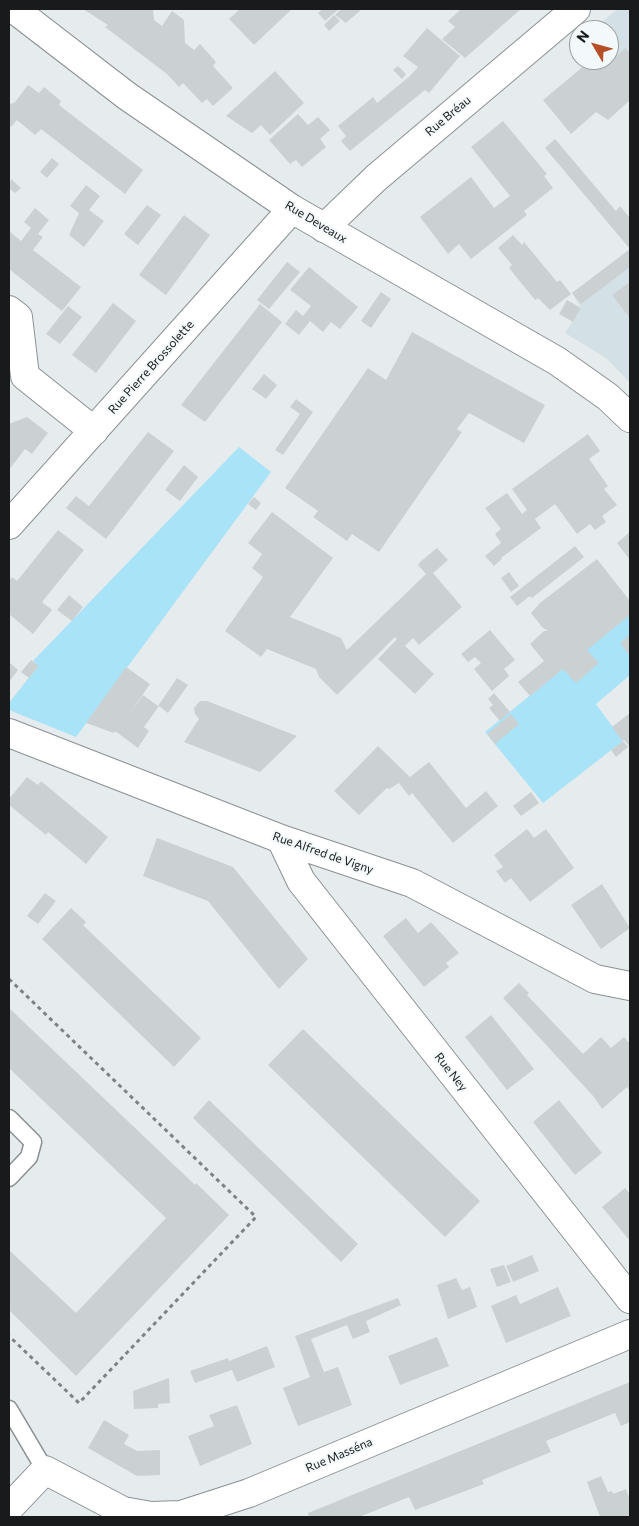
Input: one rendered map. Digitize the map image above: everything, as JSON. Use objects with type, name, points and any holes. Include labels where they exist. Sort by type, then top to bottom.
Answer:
[{"type":"street","name":"Rue Deveaux","points":[[14,9],[127,96],[292,209],[557,361],[608,397],[630,418]]},
{"type":"street","name":"Rue Bréau","points":[[324,228],[376,178],[576,9]]},
{"type":"street","name":"Rue Pierre Brossolette","points":[[9,525],[292,209]]},
{"type":"street","points":[[9,310],[18,317],[17,376],[94,431]]},
{"type":"street","name":"Rue Alfred de Vigny","points":[[9,733],[281,839],[412,883],[595,979],[630,986]]},
{"type":"street","name":"Rue Ney","points":[[281,839],[301,880],[630,1300]]},
{"type":"street","name":"Rue Masséna","points":[[45,1470],[123,1511],[151,1516],[181,1515],[249,1493],[630,1334]]},
{"type":"street","points":[[9,1508],[45,1470]]},
{"type":"lane","points":[[9,1118],[32,1142],[29,1157],[9,1178]]},
{"type":"lane","points":[[9,1409],[45,1470]]},
{"type":"path","points":[[9,979],[256,1217],[79,1403],[9,1336]]},
{"type":"shaded area","points":[[618,9],[630,9],[630,96],[604,70],[619,70],[619,20],[604,20]]},
{"type":"shaded area","points":[[630,249],[630,383],[606,358],[565,333],[581,308],[572,293]]},
{"type":"shaded area","points":[[239,447],[271,472],[76,737],[9,710],[9,703],[38,666],[33,661]]},
{"type":"shaded area","points":[[630,614],[630,675],[596,704],[623,741],[543,803],[485,732]]},
{"type":"building","points":[[83,9],[153,9],[154,20],[162,26],[172,11],[184,20],[185,43],[194,50],[200,44],[216,62],[213,66],[233,88],[213,106],[207,99],[202,103],[183,83],[179,87],[167,74],[105,27],[108,25]]},
{"type":"building","points":[[240,9],[292,9],[254,45],[229,19]]},
{"type":"building","points":[[323,9],[339,9],[325,21],[318,13]]},
{"type":"building","points":[[341,9],[362,9],[346,23],[335,15]]},
{"type":"building","points":[[461,9],[521,9],[465,58],[442,39],[455,27],[448,21]]},
{"type":"building","points":[[334,15],[340,21],[329,31],[324,25]]},
{"type":"building","points":[[427,28],[460,56],[429,93],[425,90],[350,151],[341,141],[346,136],[338,126],[373,97],[377,103],[410,76],[418,67],[403,56]]},
{"type":"building","points":[[625,48],[630,53],[630,100],[608,120],[596,112],[571,134],[543,100],[579,70],[619,70],[619,54]]},
{"type":"building","points":[[398,66],[406,74],[402,79],[393,70]]},
{"type":"building","points":[[275,71],[304,103],[270,135],[261,125],[252,133],[226,116]]},
{"type":"building","points":[[28,85],[39,93],[44,87],[61,101],[59,105],[143,170],[125,194],[41,129],[35,135],[17,120],[11,127],[9,125],[9,102],[11,104],[15,102]]},
{"type":"building","points":[[298,114],[308,125],[318,117],[330,130],[320,139],[326,147],[302,167],[296,160],[290,164],[269,140]]},
{"type":"building","points":[[503,121],[547,174],[544,176],[553,188],[524,211],[527,215],[471,259],[459,244],[448,254],[420,217],[471,177],[494,208],[510,196],[471,147]]},
{"type":"building","points":[[555,139],[616,211],[620,206],[630,218],[630,249],[545,148]]},
{"type":"building","points":[[52,158],[59,164],[47,178],[40,172]]},
{"type":"building","points":[[11,179],[21,188],[15,193],[9,188]]},
{"type":"building","points":[[86,185],[100,196],[89,210],[104,221],[84,247],[69,235],[79,213],[70,206]]},
{"type":"building","points":[[147,205],[161,215],[138,245],[124,234]]},
{"type":"building","points":[[35,208],[49,220],[38,234],[43,237],[33,250],[81,287],[62,311],[9,269],[9,231],[21,241],[31,228],[24,222]]},
{"type":"building","points":[[184,215],[210,235],[166,295],[139,275]]},
{"type":"building","points":[[513,235],[522,245],[524,242],[557,282],[560,280],[571,294],[550,310],[538,298],[535,300],[509,268],[512,265],[498,248]]},
{"type":"building","points":[[630,249],[630,267],[581,304],[572,293]]},
{"type":"building","points":[[287,262],[300,272],[269,309],[257,300]]},
{"type":"building","points":[[309,267],[358,307],[340,329],[331,322],[323,332],[310,321],[299,335],[285,324],[296,310],[303,316],[311,306],[290,290]]},
{"type":"building","points":[[630,282],[630,318],[612,295]]},
{"type":"building","points":[[381,292],[391,299],[371,328],[361,321]]},
{"type":"building","points":[[567,300],[581,308],[573,322],[559,314]]},
{"type":"building","points":[[113,303],[136,321],[96,373],[72,355]]},
{"type":"building","points":[[260,304],[282,322],[205,422],[181,405]]},
{"type":"building","points":[[68,306],[82,317],[60,344],[46,334]]},
{"type":"building","points":[[412,332],[545,405],[524,443],[469,413],[457,429],[462,432],[379,552],[352,534],[347,541],[313,517],[318,511],[285,488],[368,368],[386,380]]},
{"type":"building","points":[[264,374],[277,385],[266,399],[252,389]]},
{"type":"building","points":[[296,399],[313,412],[283,455],[275,450],[300,414],[290,407]]},
{"type":"building","points":[[27,417],[48,433],[32,454],[25,449],[9,470],[9,424]]},
{"type":"building","points":[[148,432],[174,451],[106,539],[66,508],[76,496],[89,506]]},
{"type":"building","points":[[588,434],[600,451],[589,459],[608,486],[604,489],[617,505],[602,516],[606,522],[595,530],[590,524],[577,534],[555,504],[535,519],[541,528],[501,558],[494,566],[485,556],[501,543],[495,534],[501,529],[485,508],[507,493],[522,514],[527,510],[512,489]]},
{"type":"building","points":[[184,465],[198,477],[180,501],[165,490]]},
{"type":"building","points":[[254,497],[261,503],[256,510],[248,504]]},
{"type":"building","points":[[272,512],[333,558],[290,617],[341,638],[347,650],[426,574],[418,565],[420,562],[437,548],[448,560],[433,573],[462,607],[419,645],[413,638],[405,646],[434,674],[415,694],[378,659],[397,639],[395,637],[337,695],[319,677],[316,669],[267,649],[261,657],[225,631],[263,577],[252,568],[262,554],[248,543]]},
{"type":"building","points":[[58,530],[84,550],[42,602],[52,610],[33,634],[9,614],[9,581],[12,577],[17,581]]},
{"type":"building","points":[[630,532],[630,560],[617,543]]},
{"type":"building","points":[[575,546],[584,557],[532,598],[530,596],[517,606],[510,597]]},
{"type":"building","points":[[597,559],[630,601],[630,615],[587,650],[599,663],[576,683],[563,669],[530,696],[518,682],[544,661],[530,644],[544,631],[548,631],[542,627],[531,613],[540,603]]},
{"type":"building","points":[[509,572],[519,586],[511,592],[501,578]]},
{"type":"building","points":[[69,595],[83,607],[72,621],[57,610]]},
{"type":"building","points":[[490,630],[515,660],[504,669],[509,676],[492,691],[474,669],[481,663],[475,657],[468,662],[461,654]]},
{"type":"building","points":[[630,635],[630,656],[620,643]]},
{"type":"building","points":[[31,660],[39,666],[29,678],[21,672]]},
{"type":"building","points":[[9,662],[18,670],[9,682]]},
{"type":"building","points":[[126,667],[150,684],[129,714],[143,695],[158,706],[177,678],[188,685],[168,713],[159,706],[144,727],[149,731],[138,748],[115,731],[114,733],[86,723]]},
{"type":"building","points":[[494,693],[510,712],[500,721],[489,708],[493,705],[488,699]]},
{"type":"building","points":[[200,701],[207,701],[297,736],[260,772],[184,742],[199,719],[195,714],[194,708]]},
{"type":"building","points":[[630,713],[630,747],[624,740],[622,741],[612,727]]},
{"type":"building","points":[[511,714],[519,724],[495,744],[487,734]]},
{"type":"building","points":[[623,741],[628,747],[616,757],[611,750]]},
{"type":"building","points":[[378,746],[410,777],[429,762],[466,808],[486,791],[498,806],[453,843],[412,793],[409,796],[399,783],[389,789],[387,788],[359,815],[334,791]]},
{"type":"building","points":[[27,777],[38,785],[41,781],[108,837],[86,864],[48,832],[46,835],[9,805],[9,799]]},
{"type":"building","points":[[531,792],[539,803],[521,816],[513,806]]},
{"type":"building","points":[[527,829],[534,838],[546,829],[574,868],[530,902],[511,878],[505,883],[496,871],[503,867],[494,855]]},
{"type":"building","points":[[157,838],[233,867],[308,959],[279,989],[208,901],[143,876]]},
{"type":"building","points":[[602,884],[630,928],[601,949],[571,905]]},
{"type":"building","points":[[45,893],[56,901],[38,924],[27,916]]},
{"type":"building","points":[[71,908],[86,922],[83,925],[201,1038],[174,1067],[42,939]]},
{"type":"building","points":[[406,918],[418,933],[431,922],[459,953],[446,963],[449,967],[424,987],[383,936]]},
{"type":"building","points":[[519,983],[529,993],[527,995],[583,1054],[601,1037],[611,1048],[624,1037],[630,1044],[630,1091],[627,1087],[602,1109],[594,1097],[503,998]]},
{"type":"building","points":[[9,1008],[229,1215],[76,1376],[9,1310],[9,1250],[76,1313],[166,1218],[9,1068]]},
{"type":"building","points":[[491,1015],[534,1069],[507,1090],[465,1037]]},
{"type":"building","points":[[303,1029],[480,1201],[445,1237],[268,1065]]},
{"type":"building","points":[[209,1100],[358,1244],[341,1262],[193,1118]]},
{"type":"building","points":[[559,1100],[602,1153],[575,1175],[533,1122]]},
{"type":"building","points":[[625,1188],[630,1194],[630,1241],[602,1207]]},
{"type":"building","points":[[532,1255],[539,1271],[513,1282],[506,1266]]},
{"type":"building","points":[[504,1265],[511,1282],[497,1287],[490,1269]]},
{"type":"building","points":[[456,1278],[462,1290],[470,1287],[477,1307],[448,1319],[437,1285]]},
{"type":"building","points":[[558,1287],[571,1316],[506,1343],[491,1306],[516,1295],[520,1304]]},
{"type":"building","points":[[398,1298],[401,1305],[366,1321],[370,1332],[353,1339],[347,1325],[311,1339],[324,1372],[338,1367],[352,1405],[298,1426],[283,1388],[310,1377],[295,1336]]},
{"type":"building","points":[[437,1337],[449,1366],[400,1385],[388,1356]]},
{"type":"building","points":[[267,1346],[275,1367],[237,1382],[232,1370],[195,1383],[190,1371],[228,1358],[229,1361]]},
{"type":"building","points":[[169,1378],[170,1403],[158,1404],[158,1408],[134,1409],[133,1391]]},
{"type":"building","points":[[630,1382],[630,1422],[621,1426],[615,1413],[546,1441],[551,1452],[482,1480],[484,1484],[415,1510],[409,1497],[359,1517],[309,1517],[308,1513]]},
{"type":"building","points":[[237,1405],[252,1444],[200,1466],[188,1436],[214,1426],[209,1415]]},
{"type":"building","points":[[104,1420],[129,1435],[124,1444],[137,1451],[160,1450],[160,1475],[137,1476],[88,1448]]},
{"type":"building","points":[[601,1476],[608,1492],[612,1491],[613,1494],[626,1489],[630,1500],[630,1515],[625,1517],[600,1517],[587,1482]]}]
